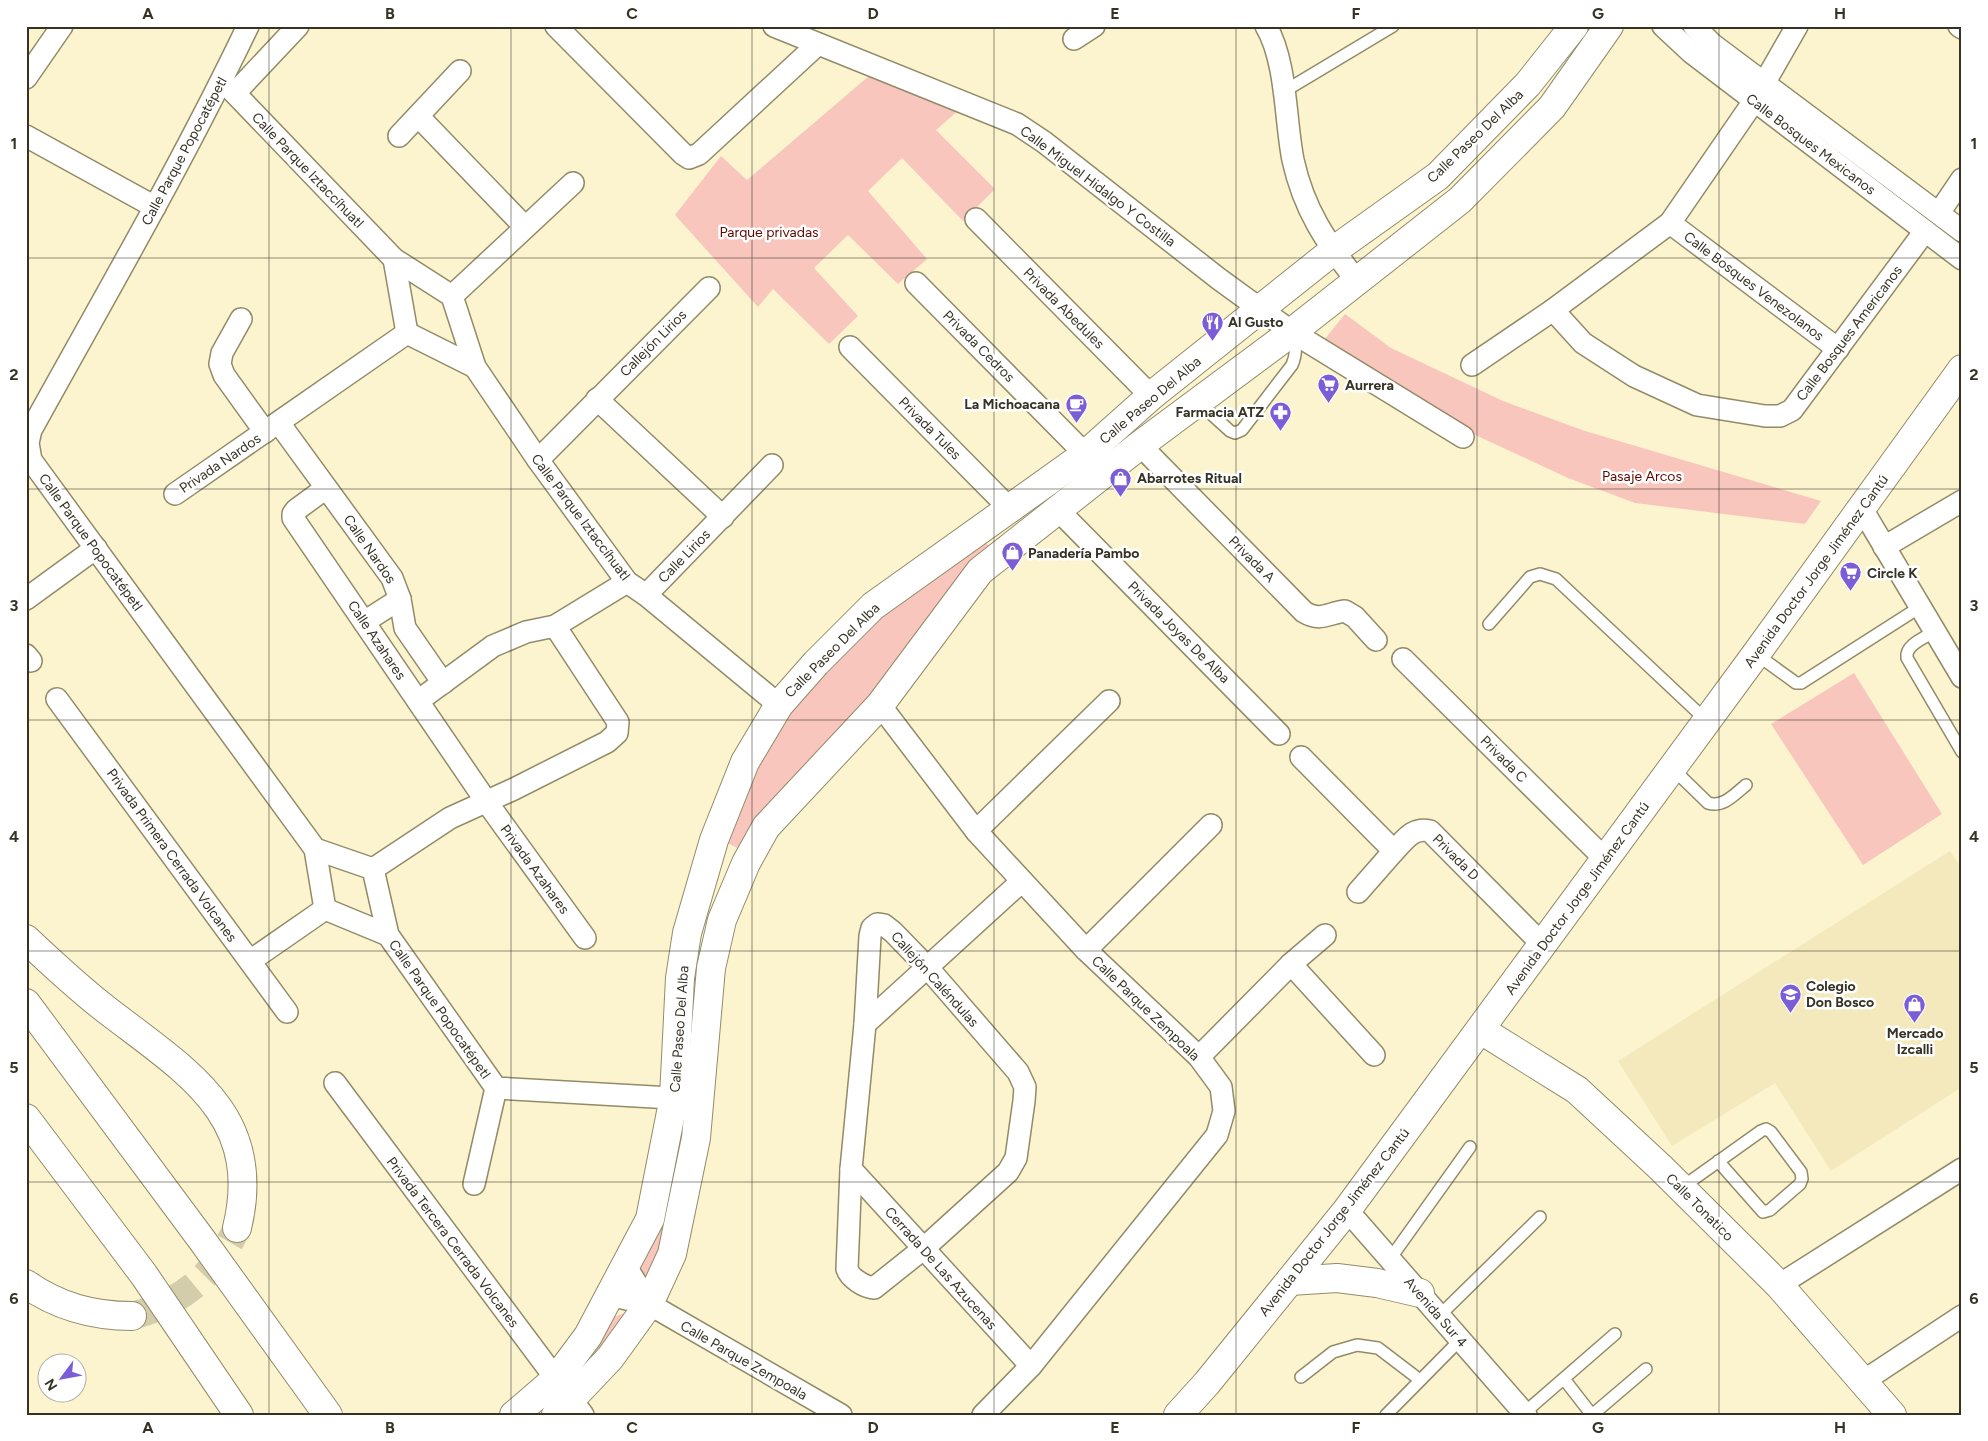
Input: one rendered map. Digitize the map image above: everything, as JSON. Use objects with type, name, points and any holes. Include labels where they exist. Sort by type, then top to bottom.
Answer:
[{"type":"main road","name":"Calle Paseo Del Alba","points":[[570,1410],[648,1304],[672,1254],[696,1138],[687,1099],[680,978],[687,933],[714,840],[745,762],[779,705],[816,663],[873,606],[1086,454],[1152,396],[1334,251],[1438,176],[1528,84],[1574,26]]},
{"type":"main road","name":"Calle Paseo Del Alba","points":[[514,1415],[556,1379],[588,1336],[650,1219],[687,1099],[716,940],[722,920],[746,864],[766,827],[880,705],[980,571],[1057,509],[1292,332],[1460,200],[1546,114],[1609,26]]},
{"type":"main road","name":"Avenida Doctor Jorge Jiménez Cantú","points":[[1178,1415],[1207,1384],[1347,1210],[1756,654],[1962,369]]},
{"type":"main road","points":[[714,840],[720,856],[726,861],[734,864],[746,864]]},
{"type":"main road","points":[[26,939],[71,982],[189,1073],[217,1104],[227,1121],[240,1157],[243,1193],[237,1228]]},
{"type":"main road","points":[[26,1003],[185,1217],[328,1415]]},
{"type":"main road","name":"Calle Tonatico","points":[[1481,1030],[1577,1090],[1681,1188],[1779,1285],[1892,1415]]},
{"type":"main road","points":[[26,1118],[144,1275],[239,1415]]},
{"type":"main road","points":[[1290,1281],[1337,1278],[1376,1283],[1420,1293]]},
{"type":"main road","points":[[26,1284],[55,1302],[73,1309],[112,1316],[132,1316]]},
{"type":"street","points":[[26,78],[62,26]]},
{"type":"street","name":"Calle Parque Popocatépetl","points":[[248,26],[228,87],[154,207],[32,430],[28,443],[31,460],[315,849],[325,909],[388,935]]},
{"type":"street","points":[[228,87],[298,26]]},
{"type":"street","points":[[556,26],[683,154],[690,158],[699,154],[818,44]]},
{"type":"street","name":"Calle Miguel Hidalgo Y Costilla","points":[[774,26],[1017,124],[1044,142],[1219,279],[1292,332],[1463,437]]},
{"type":"street","points":[[1074,39],[1094,26]]},
{"type":"street","points":[[1266,26],[1270,32],[1280,64],[1294,162],[1311,216],[1357,281]]},
{"type":"street","name":"Calle Bosques Mexicanos","points":[[1663,26],[1692,53],[1962,259]]},
{"type":"street","name":"Calle Bosques Mexicanos","points":[[1694,26],[1712,44],[1766,82],[1962,231]]},
{"type":"street","points":[[1472,365],[1553,310],[1670,223],[1754,101],[1797,26]]},
{"type":"street","points":[[399,136],[460,71]]},
{"type":"street","name":"Calle Parque Iztaccíhuatl","points":[[228,87],[394,259],[452,296],[475,367],[538,460],[627,582],[646,595],[779,705]]},
{"type":"street","points":[[418,116],[525,227]]},
{"type":"street","points":[[26,136],[154,207]]},
{"type":"street","points":[[1938,213],[1962,179]]},
{"type":"street","points":[[452,296],[573,183]]},
{"type":"street","name":"Privada Abedules","points":[[976,219],[1152,396]]},
{"type":"street","name":"Calle Bosques Venezolanos","points":[[1670,223],[1838,349]]},
{"type":"street","name":"Calle Bosques Americanos","points":[[1553,310],[1583,343],[1634,376],[1697,404],[1765,416],[1780,416],[1792,410],[1925,231]]},
{"type":"street","points":[[272,428],[407,333],[394,259]]},
{"type":"street","name":"Privada Cedros","points":[[916,283],[1104,474]]},
{"type":"street","name":"Callejón Lirios","points":[[597,399],[708,288]]},
{"type":"street","name":"Privada Nardos","points":[[175,494],[272,428],[224,375],[220,364],[222,353],[241,319]]},
{"type":"street","points":[[430,344],[442,341],[461,325]]},
{"type":"street","name":"Calle Parque Iztaccíhuatl","points":[[407,333],[475,367]]},
{"type":"street","name":"Privada Tules","points":[[850,347],[1010,509]]},
{"type":"street","points":[[538,460],[597,399],[723,516],[772,466]]},
{"type":"street","name":"Calle Nardos","points":[[272,428],[326,488],[392,578],[400,599],[405,628],[443,683]]},
{"type":"street","name":"Privada A","points":[[1140,445],[1304,612],[1313,617],[1346,612],[1355,616],[1376,640]]},
{"type":"street","name":"Calle Azahares","points":[[326,488],[296,510],[293,518],[486,801]]},
{"type":"street","points":[[1884,547],[1962,501]]},
{"type":"street","name":"Privada Joyas De Alba","points":[[1057,509],[1279,734]]},
{"type":"street","points":[[1862,509],[1962,678]]},
{"type":"street","name":"Calle Lirios","points":[[646,595],[723,516]]},
{"type":"street","points":[[26,599],[96,548]]},
{"type":"street","points":[[418,700],[493,646],[526,632],[555,626],[627,582]]},
{"type":"street","points":[[364,622],[400,599]]},
{"type":"street","points":[[315,849],[373,869],[450,818],[514,789],[607,742],[617,732],[618,722],[555,626]]},
{"type":"street","name":"Privada C","points":[[1403,659],[1605,859]]},
{"type":"street","name":"Privada Primera Cerrada Volcanes","points":[[57,699],[287,1012]]},
{"type":"street","points":[[976,831],[1109,701]]},
{"type":"street","name":"Calle Parque Zempoala","points":[[880,705],[976,831],[1086,950],[1199,1057],[1221,1087],[1224,1112],[1217,1135],[1031,1366],[983,1415]]},
{"type":"street","points":[[1301,757],[1394,851],[1358,892]]},
{"type":"street","name":"Privada Azahares","points":[[486,801],[584,938]]},
{"type":"street","points":[[1086,950],[1211,825]]},
{"type":"street","name":"Privada D","points":[[1394,851],[1412,833],[1421,829],[1430,831],[1543,945]]},
{"type":"street","name":"Calle Parque Popocatépetl","points":[[373,869],[388,935],[496,1088],[687,1099]]},
{"type":"street","points":[[865,1024],[1022,881]]},
{"type":"street","points":[[250,961],[325,909]]},
{"type":"street","name":"Callejón Caléndulas","points":[[877,924],[884,925],[927,967],[1018,1072],[1024,1087],[1016,1158],[1013,1166],[923,1249],[874,1288],[868,1287],[849,1274],[847,1269],[852,1169],[865,1024],[870,936],[872,928],[877,924]]},
{"type":"street","points":[[1199,1057],[1291,964],[1325,935]]},
{"type":"street","points":[[1291,964],[1374,1055]]},
{"type":"street","name":"Privada Tercera Cerrada Volcanes","points":[[336,1083],[556,1379],[570,1410]]},
{"type":"street","points":[[474,1184],[496,1088]]},
{"type":"street","name":"Cerrada De Las Azucenas","points":[[852,1169],[1031,1366]]},
{"type":"street","points":[[1779,1285],[1962,1169]]},
{"type":"street","name":"Avenida Sur 4","points":[[1347,1210],[1525,1414]]},
{"type":"street","name":"Calle Parque Zempoala","points":[[625,1265],[648,1304]]},
{"type":"street","name":"Calle Parque Zempoala","points":[[609,1295],[648,1304],[818,1409],[841,1415]]},
{"type":"street","points":[[1862,1382],[1962,1316]]},
{"type":"lane","points":[[1283,92],[1393,26]]},
{"type":"lane","points":[[1198,402],[1230,431],[1235,434],[1242,430],[1292,365],[1296,355],[1296,345],[1292,332]]},
{"type":"lane","points":[[1489,624],[1530,577],[1540,574],[1556,579],[1707,721]]},
{"type":"lane","points":[[1756,654],[1796,683],[1801,683],[1920,607]]},
{"type":"lane","points":[[1934,632],[1909,648],[1906,652],[1907,658],[1962,752]]},
{"type":"lane","points":[[1672,768],[1708,803],[1714,805],[1722,803],[1746,786]]},
{"type":"lane","points":[[1681,1188],[1718,1161],[1760,1131],[1766,1129],[1771,1132],[1801,1172],[1802,1179],[1800,1184],[1770,1210],[1763,1212],[1718,1161]]},
{"type":"lane","points":[[1390,1259],[1470,1147]]},
{"type":"lane","points":[[1439,1316],[1540,1217]]},
{"type":"lane","points":[[1525,1414],[1615,1334]]},
{"type":"lane","points":[[1386,1415],[1460,1340]]},
{"type":"lane","points":[[1301,1377],[1332,1352],[1357,1345],[1378,1348],[1420,1380]]},
{"type":"lane","points":[[1564,1379],[1592,1415],[1646,1369]]},
{"type":"shaded area","name":"Colegio Don Bosco","points":[[1950,851],[1962,869],[1962,1087],[1831,1171],[1775,1083],[1672,1146],[1618,1061]]},
{"type":"green space","name":"Parque privadas","points":[[869,76],[960,109],[936,130],[995,189],[963,221],[902,158],[868,191],[927,259],[898,284],[848,235],[814,268],[858,316],[829,344],[773,289],[758,307],[675,215],[721,156],[747,180]]},
{"type":"green space","name":"Pasaje Arcos","points":[[1345,314],[1391,348],[1503,401],[1585,431],[1821,501],[1805,524],[1635,503],[1568,478],[1471,433],[1324,340]]},
{"type":"green space","points":[[980,536],[994,552],[741,850],[722,840],[752,759],[813,670]]},
{"type":"green space","points":[[1854,673],[1942,814],[1863,865],[1771,724]]},
{"type":"green space","points":[[675,1108],[691,1112],[665,1233],[646,1283],[632,1270]]},
{"type":"green space","points":[[632,1310],[576,1388],[566,1378],[609,1319]]},
{"type":"tunnel","points":[[132,1316],[167,1303],[195,1285],[218,1260],[237,1228]]},
{"type":"place","name":"Al Gusto","points":[[1212,341]]},
{"type":"place","name":"Aurrera","points":[[1329,404]]},
{"type":"place","name":"La Michoacana","points":[[1076,423]]},
{"type":"place","name":"Farmacia ATZ","points":[[1280,431]]},
{"type":"place","name":"Abarrotes Ritual","points":[[1121,497]]},
{"type":"place","name":"Panadería Pambo","points":[[1012,572]]},
{"type":"place","name":"Circle K","points":[[1851,592]]},
{"type":"place","name":"Colegio Don Bosco","points":[[1790,1013]]},
{"type":"place","name":"Mercado Izcalli","points":[[1915,1024]]}]
